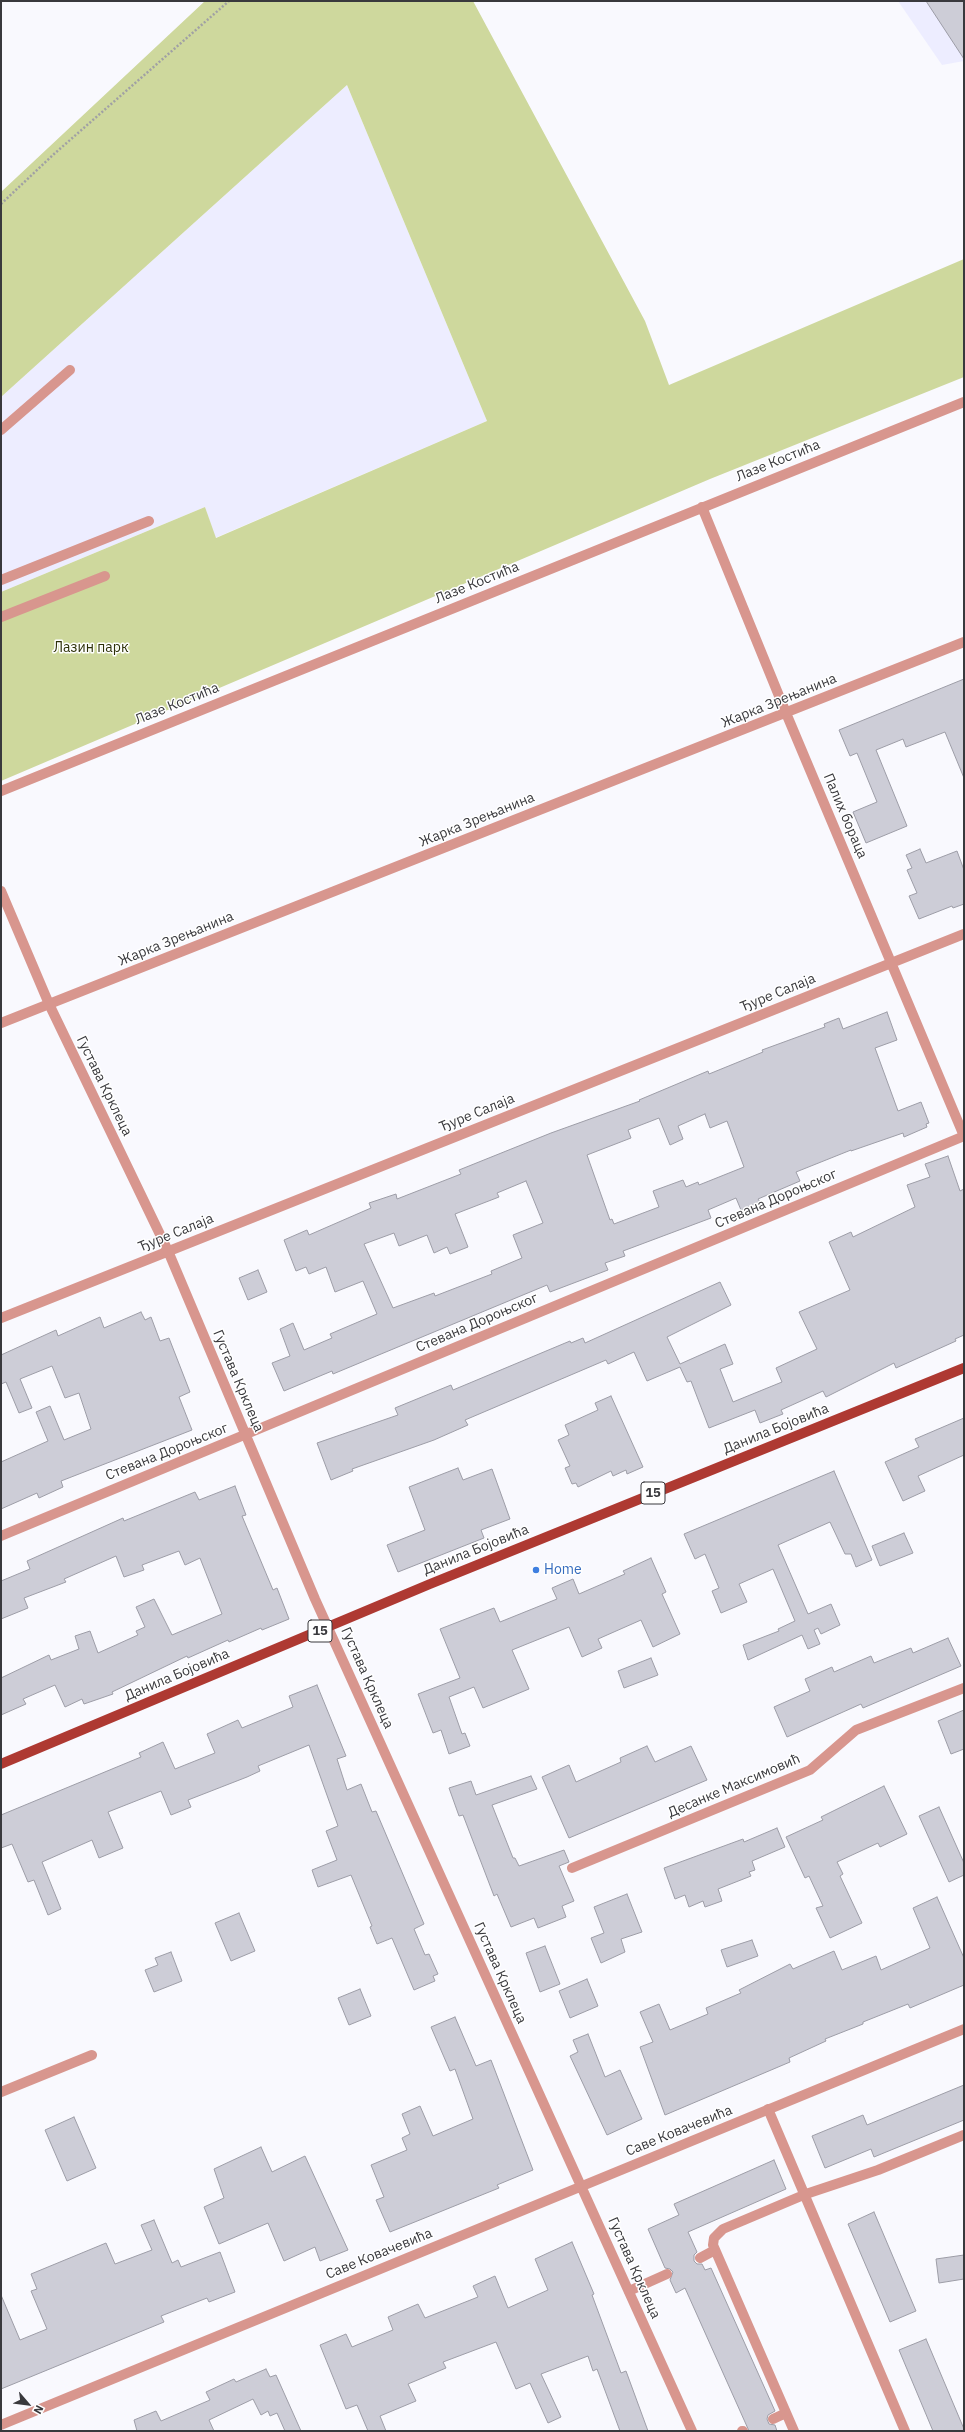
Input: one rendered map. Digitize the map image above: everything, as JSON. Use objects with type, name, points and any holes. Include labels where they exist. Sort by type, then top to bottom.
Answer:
[{"type":"main road","name":"Данила Бојовића","points":[[1,1764],[430,1584],[964,1368]]},
{"type":"street","points":[[1,430],[70,370]]},
{"type":"street","name":"Лазе Костића","points":[[1,791],[964,402]]},
{"type":"street","name":"Палих бораца","points":[[702,507],[786,713],[964,1136]]},
{"type":"street","points":[[1,580],[149,521]]},
{"type":"street","points":[[1,617],[105,576]]},
{"type":"street","name":"Жарка Зрењанина","points":[[1,1023],[964,642]]},
{"type":"street","name":"Густава Крклеца","points":[[1,891],[49,1004],[168,1251],[328,1627],[692,2431]]},
{"type":"street","name":"Ђуре Салаја","points":[[1,1318],[964,934]]},
{"type":"street","name":"Стевана Дороњског","points":[[1,1536],[964,1136]]},
{"type":"street","name":"Десанке Максимовић","points":[[572,1868],[810,1770],[856,1730],[964,1688]]},
{"type":"street","name":"Саве Ковачевића","points":[[1,2425],[964,2029]]},
{"type":"street","points":[[1,2092],[92,2055]]},
{"type":"street","points":[[768,2109],[806,2194],[905,2431]]},
{"type":"street","points":[[794,2431],[716,2250],[714,2238],[718,2232],[806,2194],[878,2170],[964,2135]]},
{"type":"street","points":[[700,2258],[716,2250]]},
{"type":"street","points":[[629,2291],[667,2274]]},
{"type":"street","points":[[772,2419],[786,2413]]},
{"type":"path","points":[[1,204],[54,154],[229,1]]},
{"type":"shaded area","points":[[898,1],[964,1],[964,61],[942,65]]},
{"type":"shaded area","points":[[347,85],[487,421],[215,538],[205,507],[1,592],[1,397]]},
{"type":"green space","name":"Лазин парк","points":[[205,1],[473,1],[645,321],[669,385],[964,259],[964,377],[710,479],[1,781],[1,592],[205,507],[216,538],[487,421],[347,85],[1,397],[1,192]]},
{"type":"building","points":[[926,1],[964,1],[964,59]]},
{"type":"building","points":[[964,679],[964,778],[945,732],[906,747],[903,739],[876,750],[907,826],[866,843],[853,812],[877,802],[857,753],[850,756],[839,730]]},
{"type":"building","points":[[920,849],[926,863],[957,851],[964,870],[964,904],[953,908],[952,906],[919,919],[909,896],[917,893],[907,870],[912,868],[906,855]]},
{"type":"building","points":[[887,1012],[897,1040],[875,1048],[898,1111],[921,1102],[929,1123],[926,1124],[927,1127],[904,1137],[903,1133],[851,1150],[796,1172],[800,1181],[758,1199],[760,1202],[741,1210],[736,1198],[708,1210],[711,1218],[623,1251],[625,1256],[605,1263],[608,1270],[550,1292],[547,1285],[333,1374],[332,1371],[284,1391],[272,1363],[290,1356],[280,1329],[293,1323],[304,1350],[332,1338],[330,1334],[377,1314],[363,1281],[335,1292],[326,1267],[309,1274],[306,1267],[296,1271],[284,1240],[307,1230],[309,1235],[371,1208],[369,1203],[396,1194],[397,1199],[461,1174],[459,1170],[551,1133],[640,1101],[639,1100],[708,1071],[709,1074],[763,1052],[762,1050],[825,1027],[824,1024],[839,1018],[843,1029]],"holes":[[[705,1114],[710,1128],[727,1121],[744,1167],[699,1185],[698,1182],[686,1187],[683,1180],[653,1191],[659,1207],[614,1224],[612,1219],[610,1220],[587,1155],[631,1138],[628,1130],[659,1118],[670,1145],[683,1139],[678,1126]],[[526,1181],[543,1223],[513,1235],[522,1258],[491,1271],[492,1274],[435,1296],[434,1293],[393,1308],[364,1244],[394,1233],[399,1246],[427,1235],[434,1253],[447,1247],[450,1254],[468,1247],[455,1214],[499,1197],[497,1193]]]},
{"type":"building","points":[[948,1156],[960,1191],[964,1189],[964,1335],[955,1339],[956,1341],[896,1368],[894,1363],[826,1397],[823,1391],[781,1410],[783,1414],[760,1423],[755,1410],[709,1428],[691,1381],[687,1382],[680,1367],[647,1381],[634,1352],[608,1364],[606,1360],[465,1420],[468,1425],[434,1440],[352,1469],[353,1471],[331,1480],[317,1443],[398,1415],[395,1408],[451,1385],[453,1390],[570,1341],[571,1343],[583,1338],[585,1343],[720,1282],[731,1305],[667,1337],[680,1364],[725,1344],[733,1364],[720,1369],[733,1402],[782,1382],[776,1368],[817,1349],[799,1312],[850,1290],[829,1242],[851,1232],[853,1237],[915,1207],[907,1185],[930,1177],[925,1164]]},
{"type":"building","points":[[258,1270],[267,1292],[248,1300],[239,1278]]},
{"type":"building","points":[[141,1312],[145,1320],[151,1317],[160,1341],[169,1338],[190,1392],[179,1397],[192,1430],[61,1481],[63,1487],[39,1498],[37,1493],[1,1509],[1,1462],[48,1441],[36,1412],[50,1406],[64,1440],[91,1429],[79,1393],[65,1398],[52,1366],[20,1379],[32,1408],[19,1413],[6,1382],[1,1384],[1,1355],[56,1330],[58,1336],[100,1317],[104,1328]]},
{"type":"building","points":[[611,1396],[643,1467],[627,1474],[626,1470],[613,1476],[611,1471],[578,1487],[576,1483],[572,1484],[565,1468],[570,1466],[558,1440],[569,1435],[565,1425],[598,1410],[595,1403]]},
{"type":"building","points":[[964,1418],[964,1455],[918,1476],[925,1491],[903,1501],[885,1462],[919,1447],[915,1439]]},
{"type":"building","points":[[458,1468],[463,1480],[492,1469],[510,1519],[481,1530],[484,1538],[398,1572],[387,1545],[425,1530],[409,1487]]},
{"type":"building","points":[[834,1471],[872,1560],[856,1567],[851,1554],[845,1554],[830,1522],[778,1545],[808,1614],[831,1604],[840,1625],[821,1634],[818,1628],[814,1630],[820,1644],[808,1649],[802,1635],[748,1660],[743,1645],[779,1631],[778,1629],[795,1621],[773,1569],[739,1584],[747,1602],[721,1613],[712,1591],[719,1588],[705,1554],[695,1559],[684,1534]]},
{"type":"building","points":[[235,1486],[246,1515],[242,1516],[273,1590],[277,1588],[289,1619],[262,1630],[261,1628],[229,1642],[228,1640],[188,1658],[187,1656],[112,1692],[113,1694],[84,1704],[82,1699],[65,1707],[55,1685],[23,1699],[26,1704],[1,1715],[1,1678],[49,1655],[51,1660],[79,1649],[75,1636],[90,1631],[98,1653],[138,1635],[136,1631],[145,1627],[136,1607],[154,1599],[172,1635],[222,1614],[200,1558],[185,1565],[179,1551],[142,1565],[144,1570],[124,1577],[116,1556],[64,1579],[66,1582],[24,1598],[28,1608],[1,1619],[1,1581],[30,1569],[27,1561],[123,1518],[124,1521],[195,1492],[199,1500]]},
{"type":"building","points":[[904,1533],[913,1553],[880,1566],[872,1546]]},
{"type":"building","points":[[651,1558],[666,1592],[662,1594],[680,1634],[653,1647],[641,1620],[598,1639],[602,1648],[582,1657],[569,1627],[512,1650],[529,1689],[483,1708],[474,1687],[449,1697],[462,1734],[465,1733],[470,1746],[449,1754],[441,1730],[433,1733],[418,1694],[460,1678],[440,1629],[494,1608],[500,1622],[557,1599],[552,1588],[573,1579],[579,1594],[625,1574],[623,1571]]},
{"type":"building","points":[[948,1638],[961,1666],[863,1708],[861,1704],[787,1737],[774,1707],[810,1691],[805,1679],[832,1667],[834,1672],[871,1656],[874,1663],[911,1648],[913,1653]]},
{"type":"building","points":[[651,1658],[658,1675],[624,1688],[618,1671]]},
{"type":"building","points":[[317,1685],[346,1756],[337,1759],[347,1790],[361,1784],[372,1812],[376,1811],[424,1924],[414,1929],[425,1955],[429,1954],[438,1974],[433,1976],[435,1981],[414,1990],[392,1938],[377,1944],[370,1927],[372,1926],[351,1875],[318,1887],[312,1870],[337,1860],[326,1831],[338,1826],[309,1745],[258,1766],[260,1771],[247,1777],[188,1800],[191,1807],[171,1815],[161,1791],[108,1812],[123,1848],[99,1858],[92,1840],[42,1862],[61,1909],[48,1915],[34,1880],[28,1882],[12,1844],[1,1848],[1,1815],[141,1757],[139,1753],[163,1742],[175,1769],[215,1753],[207,1734],[238,1720],[242,1728],[293,1707],[289,1696]]},
{"type":"building","points":[[964,1710],[964,1749],[951,1754],[938,1721]]},
{"type":"building","points":[[647,1746],[655,1762],[691,1746],[707,1780],[569,1838],[542,1777],[569,1765],[576,1782],[621,1762],[620,1758]]},
{"type":"building","points":[[531,1776],[537,1789],[492,1805],[513,1858],[515,1858],[519,1866],[564,1850],[569,1862],[559,1866],[574,1901],[562,1906],[566,1917],[538,1928],[534,1918],[511,1927],[497,1894],[494,1896],[463,1815],[459,1816],[449,1788],[471,1781],[476,1795]]},
{"type":"building","points":[[884,1786],[907,1834],[880,1847],[878,1843],[837,1862],[843,1874],[840,1876],[862,1923],[830,1938],[816,1908],[823,1906],[809,1876],[805,1878],[786,1837],[823,1820],[821,1817]]},
{"type":"building","points":[[939,1807],[964,1863],[964,1875],[949,1882],[919,1816]]},
{"type":"building","points":[[777,1828],[785,1847],[752,1861],[755,1870],[749,1872],[751,1876],[718,1889],[722,1901],[705,1907],[703,1901],[689,1907],[685,1895],[675,1899],[664,1868],[743,1839],[744,1842]]},
{"type":"building","points":[[627,1894],[642,1932],[621,1939],[625,1952],[601,1963],[591,1938],[604,1933],[594,1907]]},
{"type":"building","points":[[937,1897],[964,1958],[964,1985],[910,2008],[908,2004],[863,2022],[863,2024],[825,2039],[826,2041],[789,2058],[790,2062],[665,2115],[640,2047],[653,2042],[640,2012],[659,2004],[670,2030],[708,2014],[706,2008],[741,1993],[739,1990],[790,1964],[793,1969],[834,1951],[842,1970],[876,1956],[881,1970],[930,1948],[913,1908]]},
{"type":"building","points":[[239,1913],[255,1951],[231,1961],[215,1923]]},
{"type":"building","points":[[752,1940],[758,1956],[727,1967],[721,1950]]},
{"type":"building","points":[[545,1946],[560,1984],[540,1992],[526,1953]]},
{"type":"building","points":[[171,1952],[182,1981],[154,1992],[145,1970],[158,1965],[155,1958]]},
{"type":"building","points":[[587,1979],[598,2006],[570,2018],[559,1991]]},
{"type":"building","points":[[360,1989],[371,2016],[349,2025],[338,1998]]},
{"type":"building","points":[[455,2017],[476,2066],[491,2060],[533,2170],[497,2185],[499,2188],[390,2232],[376,2200],[384,2197],[371,2165],[407,2150],[402,2138],[410,2134],[402,2114],[420,2106],[433,2136],[473,2119],[455,2069],[450,2071],[431,2027]]},
{"type":"building","points":[[588,2034],[605,2077],[620,2070],[642,2119],[607,2135],[570,2056],[578,2052],[573,2040]]},
{"type":"building","points":[[964,2085],[964,2120],[874,2157],[871,2149],[825,2168],[812,2136],[863,2115],[867,2125]]},
{"type":"building","points":[[74,2117],[96,2168],[67,2181],[45,2130]]},
{"type":"building","points":[[261,2147],[272,2172],[305,2156],[348,2250],[320,2261],[315,2247],[284,2261],[268,2223],[219,2244],[204,2207],[224,2198],[214,2169]]},
{"type":"building","points":[[774,2160],[786,2189],[688,2232],[697,2252],[694,2255],[694,2261],[697,2264],[702,2264],[705,2270],[711,2268],[775,2411],[768,2415],[767,2419],[769,2424],[775,2425],[777,2431],[749,2431],[685,2288],[676,2293],[670,2280],[673,2272],[670,2269],[665,2268],[648,2229],[679,2215],[674,2204]]},
{"type":"building","points":[[874,2212],[916,2311],[890,2322],[848,2224]]},
{"type":"building","points":[[154,2220],[172,2263],[178,2260],[181,2267],[220,2252],[235,2292],[209,2302],[207,2298],[161,2316],[164,2322],[1,2389],[1,2295],[20,2340],[47,2329],[31,2291],[37,2289],[31,2274],[106,2243],[115,2264],[152,2250],[141,2225]]},
{"type":"building","points":[[572,2242],[594,2294],[592,2295],[621,2373],[626,2371],[648,2431],[620,2431],[597,2369],[593,2371],[588,2356],[541,2374],[561,2417],[548,2423],[530,2383],[516,2389],[496,2342],[443,2362],[446,2368],[408,2384],[416,2401],[380,2416],[386,2431],[368,2431],[357,2405],[346,2409],[320,2345],[346,2334],[352,2347],[393,2330],[388,2317],[418,2304],[425,2318],[478,2297],[473,2286],[495,2276],[508,2308],[548,2290],[535,2259]]},
{"type":"building","points":[[964,2255],[964,2279],[939,2283],[936,2259]]},
{"type":"building","points":[[926,2339],[964,2431],[933,2431],[899,2350]]},
{"type":"building","points":[[266,2369],[270,2377],[276,2375],[301,2431],[285,2431],[277,2413],[270,2416],[268,2411],[261,2415],[253,2399],[209,2420],[214,2431],[137,2431],[134,2420],[156,2411],[161,2421],[210,2400],[206,2392],[234,2379],[236,2382]]},
{"type":"place","name":"Home","points":[[536,1570]]}]
